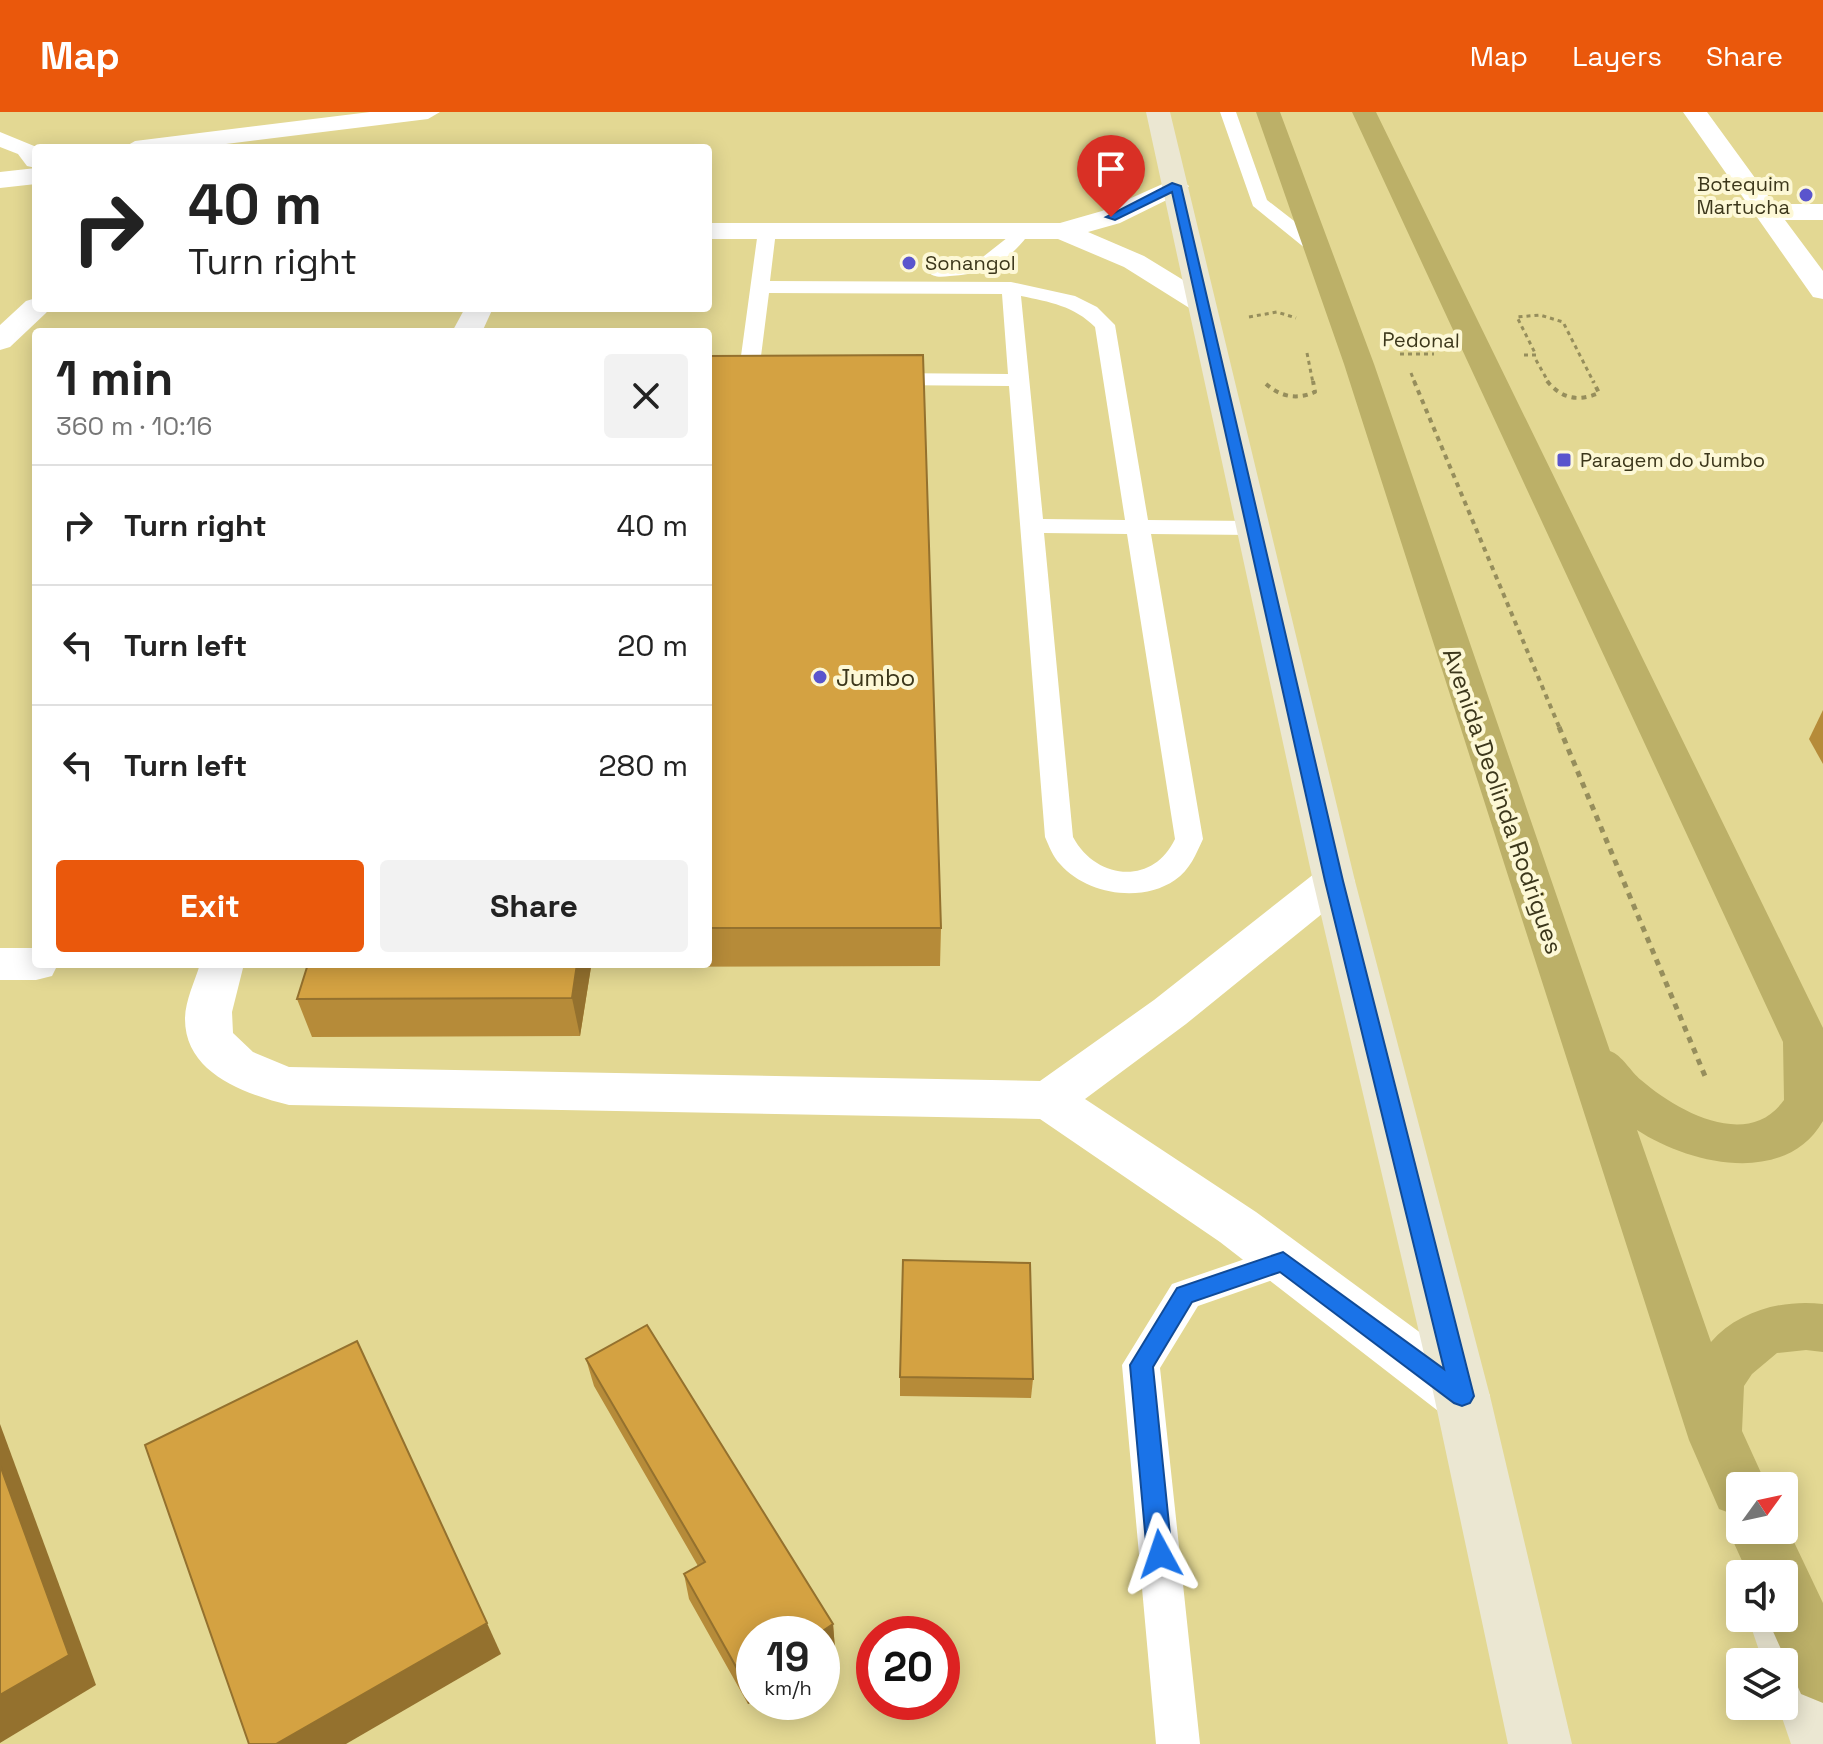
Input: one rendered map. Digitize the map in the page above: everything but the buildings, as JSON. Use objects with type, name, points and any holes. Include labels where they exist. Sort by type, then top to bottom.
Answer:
[{"type":"highway","name":"Avenida Deolinda Rodrigues","points":[[1268,112],[1318,249],[1729,1465]]},
{"type":"highway","points":[[1364,112],[1504,400],[1813,1058],[1811,1085],[1802,1116],[1776,1138],[1735,1143],[1696,1138],[1644,1113],[1610,1085],[1586,1047]]},
{"type":"highway","points":[[1729,1465],[1715,1388],[1730,1358],[1763,1331],[1805,1324],[1823,1328]]},
{"type":"highway","points":[[1798,1617],[1823,1672]]},
{"type":"street","points":[[168,144],[428,112]]},
{"type":"street","points":[[1158,112],[1334,881],[1462,1396],[1540,1744]]},
{"type":"street","points":[[1695,112],[1823,291]]},
{"type":"street","points":[[0,139],[27,149],[32,156]]},
{"type":"street","points":[[0,180],[32,176]]},
{"type":"street","points":[[712,231],[1061,231],[1111,217],[1176,186]]},
{"type":"street","points":[[1767,212],[1823,212]]},
{"type":"street","points":[[1061,231],[1113,249],[1154,269],[1201,303]]},
{"type":"street","points":[[0,341],[32,311]]},
{"type":"street","points":[[1049,1100],[1170,1012],[1334,881]]},
{"type":"street","points":[[0,964],[32,964]]},
{"type":"street","points":[[221,968],[208,1021],[213,1041],[229,1059],[255,1078],[289,1086],[1049,1100],[1238,1227],[1462,1396]]},
{"type":"street","points":[[1784,1632],[1823,1743]]},
{"type":"lane","points":[[1228,112],[1259,202],[1318,249]]},
{"type":"lane","points":[[767,231],[748,378],[792,378]]},
{"type":"lane","points":[[761,279],[985,266],[1008,251],[1022,231]]},
{"type":"lane","points":[[761,279],[1011,288],[1068,300],[1090,311],[1105,325],[1189,839],[1178,865],[1165,875],[1129,883],[1107,881],[1073,864],[1059,837],[1011,288]]},
{"type":"lane","points":[[866,379],[1018,380]]},
{"type":"lane","points":[[1034,526],[1252,528]]},
{"type":"lane","points":[[1178,1744],[1141,1365],[1185,1295],[1283,1261]]},
{"type":"path","points":[[1247,319],[1251,314],[1277,312],[1290,314],[1299,320]]},
{"type":"path","points":[[1540,315],[1563,322],[1599,393],[1589,399],[1564,396],[1548,387],[1536,358],[1517,317],[1540,315]]},
{"type":"path","points":[[1396,339],[1705,1076]]},
{"type":"path","points":[[1263,373],[1267,386],[1275,393],[1305,398],[1315,392],[1306,353],[1322,353]]},
{"type":"path","name":"Pedonal","points":[[1398,354],[1444,354]]},
{"type":"path","points":[[1521,355],[1536,358]]},
{"type":"place","name":"Botequim Martucha","points":[[1806,195]]},
{"type":"place","name":"Sonangol","points":[[909,263]]},
{"type":"place","name":"Paragem do Jumbo","points":[[1564,460]]},
{"type":"place","name":"Jumbo","points":[[820,677]]},
{"type":"route","points":[[1111,217],[1176,186],[1334,881],[1462,1396],[1283,1261],[1185,1295],[1141,1365],[1160,1554]]}]
